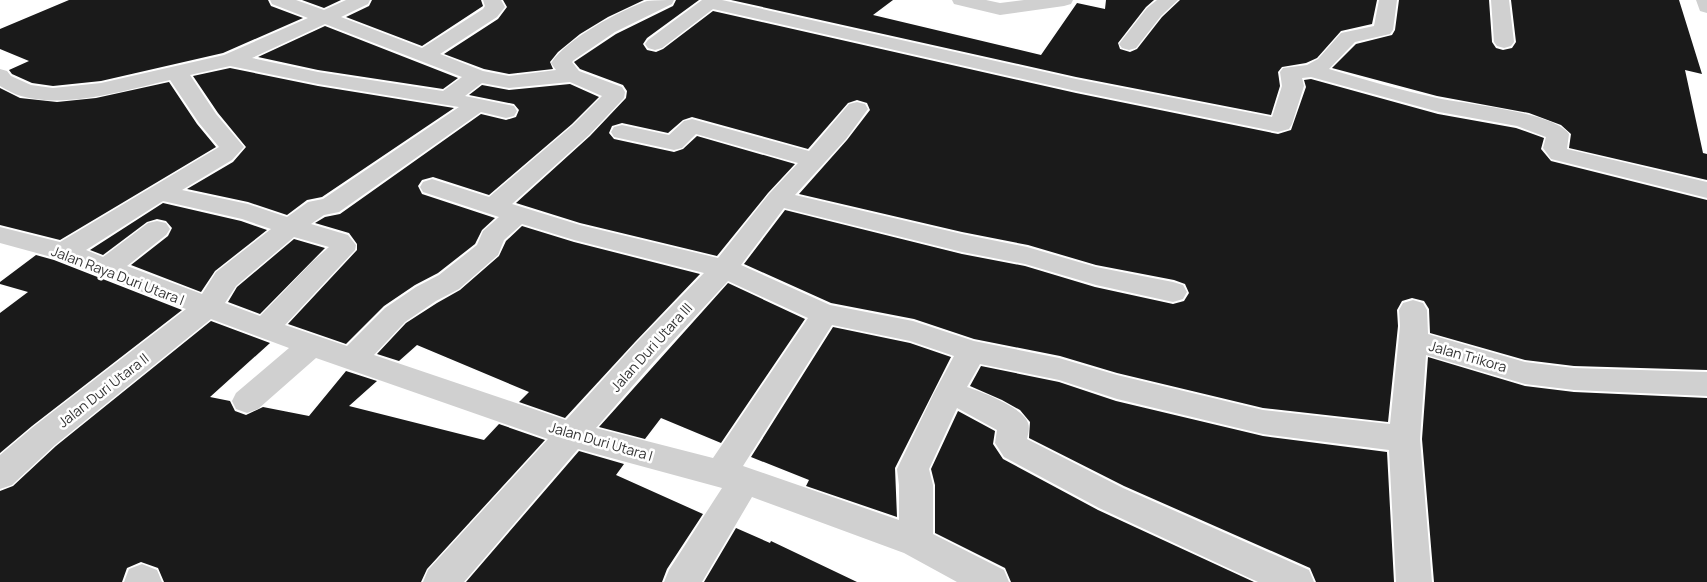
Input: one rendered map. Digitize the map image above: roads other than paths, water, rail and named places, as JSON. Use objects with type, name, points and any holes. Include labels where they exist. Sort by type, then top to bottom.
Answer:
[{"type":"street","points":[[278,0],[478,76],[509,82],[572,75]]},
{"type":"street","points":[[0,75],[4,80],[26,92],[54,94],[101,89],[230,60],[361,0]]},
{"type":"street","points":[[423,56],[490,13],[495,7],[492,0]]},
{"type":"street","points":[[351,360],[395,316],[426,294],[449,282],[488,248],[505,211],[613,98],[614,92],[572,75],[560,63],[563,57],[576,46],[664,0]]},
{"type":"street","points":[[961,0],[1000,9],[1064,0]]},
{"type":"street","points":[[1129,44],[1154,12],[1167,0]]},
{"type":"street","points":[[1312,71],[1325,63],[1348,37],[1383,30],[1388,0]]},
{"type":"street","points":[[1500,0],[1504,42]]},
{"type":"street","points":[[1705,0],[1707,7]]},
{"type":"street","points":[[655,44],[710,1],[1076,85],[1272,125],[1281,123],[1293,86],[1290,72],[1312,71],[1440,105],[1510,118],[1549,129],[1558,134],[1555,148],[1560,154],[1707,190]]},
{"type":"street","points":[[230,60],[318,78],[447,98],[506,110]]},
{"type":"street","points":[[64,252],[156,194],[224,155],[232,147],[207,118],[186,84],[175,72]]},
{"type":"street","points":[[447,98],[478,76]]},
{"type":"street","name":"Jalan Duri Utara II","points":[[0,475],[44,436],[207,308],[226,279],[290,227],[317,208],[330,206],[509,82]]},
{"type":"street","name":"Jalan Duri Utara III","points":[[441,582],[646,351],[724,269],[778,199],[857,110]]},
{"type":"street","points":[[622,132],[674,143],[692,126],[814,160]]},
{"type":"street","points":[[432,187],[614,243],[724,269],[825,314],[913,331],[972,351],[1060,368],[1126,390],[1263,422],[1404,440]]},
{"type":"street","points":[[160,193],[248,212],[290,227],[340,241],[343,245],[342,250],[321,268],[265,329]]},
{"type":"street","points":[[778,199],[962,243],[1027,256],[1096,276],[1173,292]]},
{"type":"street","points":[[105,269],[157,229]]},
{"type":"street","name":"Jalan Raya Duri Utara I","points":[[0,235],[64,252],[207,308]]},
{"type":"street","name":"Jalan Duri Utara I","points":[[207,308],[351,360],[573,435],[733,477],[916,542],[991,582]]},
{"type":"street","points":[[682,582],[733,477],[825,314]]},
{"type":"street","name":"Jalan Trikora","points":[[1414,582],[1404,440],[1413,325],[1525,373],[1574,379],[1707,384]]},
{"type":"street","points":[[247,401],[311,346]]},
{"type":"street","points":[[916,542],[916,485],[913,469],[949,393],[972,351]]},
{"type":"street","points":[[949,393],[976,402],[1013,424],[1011,443],[1015,448],[1111,498],[1296,582]]}]
